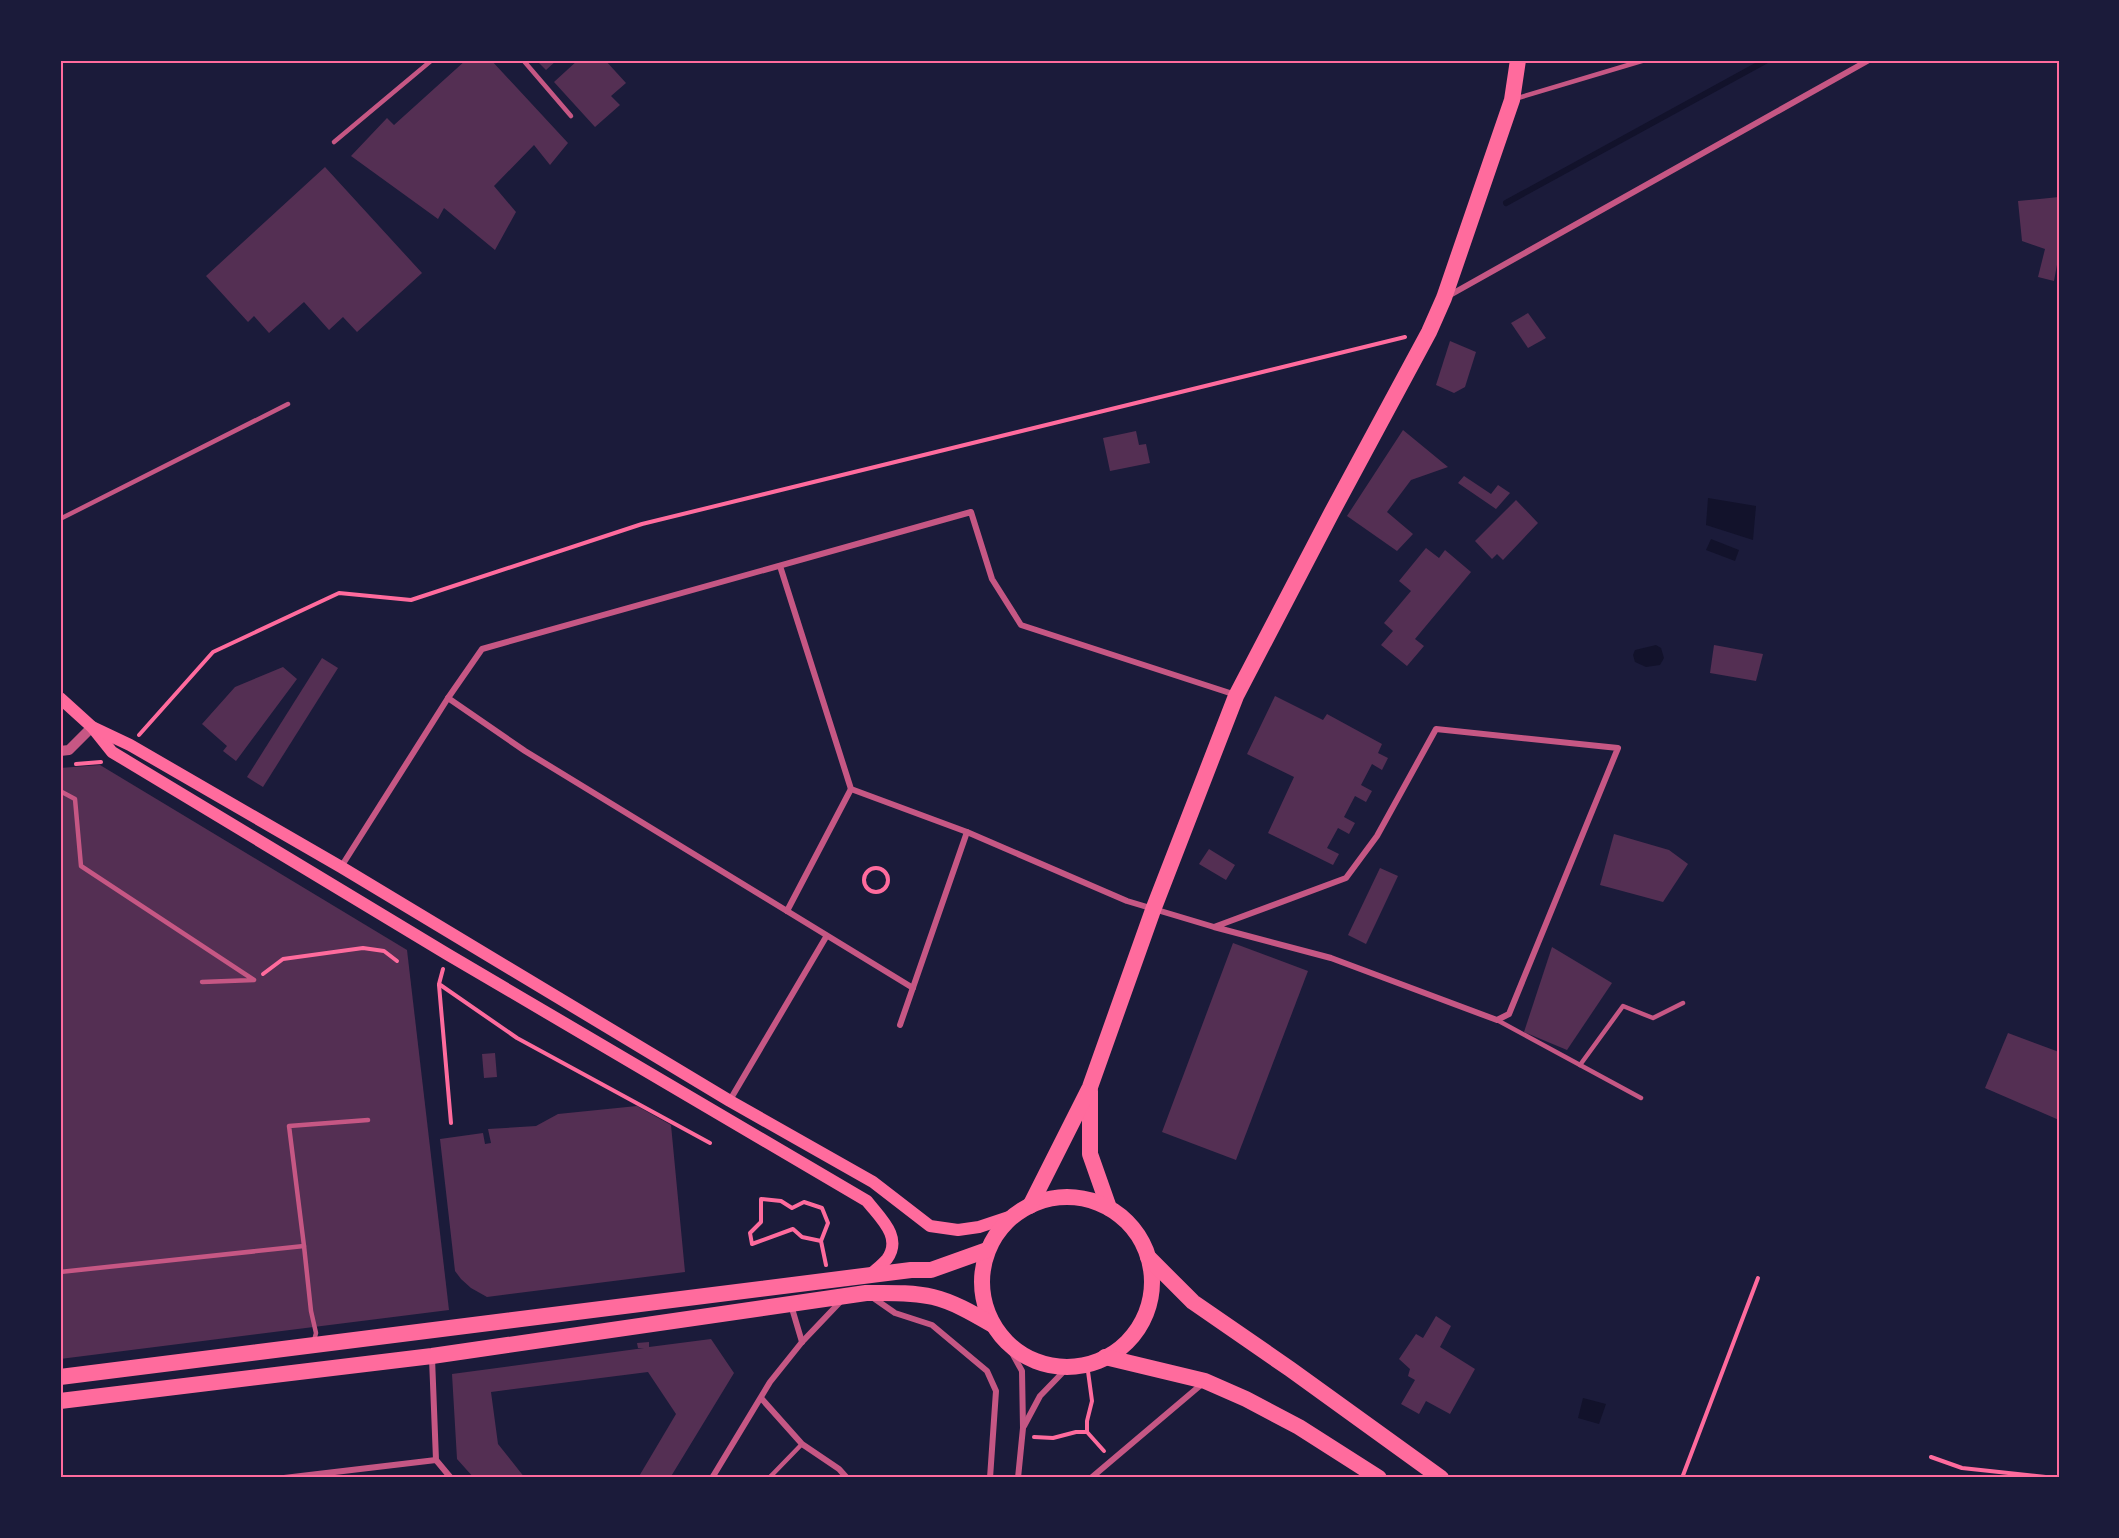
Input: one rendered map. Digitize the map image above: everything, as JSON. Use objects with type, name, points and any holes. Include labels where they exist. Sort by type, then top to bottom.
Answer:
[{"type":"highway","points":[[1030,1206],[1090,1087],[1153,910],[1236,696],[1332,512],[1430,332],[1444,298],[1512,100],[1518,60]]},
{"type":"highway","points":[[1090,1087],[1090,1154],[1109,1208]]},
{"type":"highway","points":[[1054,1197],[1083,1198],[1109,1208],[1126,1221],[1140,1237],[1148,1257],[1152,1286],[1145,1315],[1129,1340],[1106,1358],[1068,1367],[1046,1364],[1024,1355],[1006,1342],[993,1325],[983,1297],[982,1273],[987,1250],[994,1238],[1015,1215],[1030,1206],[1054,1197]]},
{"type":"highway","points":[[60,1377],[911,1270],[931,1270],[987,1250]]},
{"type":"highway","points":[[1148,1257],[1193,1302],[1441,1478]]},
{"type":"highway","points":[[60,1401],[432,1356],[866,1293],[933,1297],[963,1308],[993,1325]]},
{"type":"highway","points":[[1106,1358],[1205,1381],[1246,1399],[1299,1427],[1379,1478]]},
{"type":"main road","points":[[60,698],[92,727],[112,752],[447,954],[867,1201],[891,1232],[892,1246],[887,1258],[869,1276]]},
{"type":"main road","points":[[92,727],[130,745],[341,867],[730,1101],[873,1182],[930,1226],[958,1230],[979,1227],[1015,1215]]},
{"type":"street","points":[[1444,298],[1869,60]]},
{"type":"street","points":[[341,867],[448,698],[483,649],[971,512],[992,579],[1021,625],[1236,696]]},
{"type":"street","points":[[780,566],[851,789],[787,911]]},
{"type":"street","points":[[448,698],[525,751],[826,937],[913,988]]},
{"type":"street","points":[[60,751],[69,750],[92,727]]},
{"type":"street","points":[[851,789],[967,832],[1127,901],[1153,910],[1214,927],[1331,958],[1497,1020],[1509,1014],[1618,748],[1436,729],[1377,836],[1346,878],[1214,927]]},
{"type":"street","points":[[900,1024],[967,832]]},
{"type":"street","points":[[730,1101],[826,937]]},
{"type":"street","points":[[866,1293],[895,1313],[932,1325],[987,1371],[996,1391],[990,1478]]},
{"type":"street","points":[[712,1478],[770,1382],[802,1342],[844,1297]]},
{"type":"street","points":[[790,1304],[802,1342]]},
{"type":"street","points":[[1006,1342],[1022,1371],[1023,1428],[1018,1478]]},
{"type":"street","points":[[432,1356],[436,1460],[451,1478]]},
{"type":"street","points":[[1023,1428],[1040,1396],[1068,1367]]},
{"type":"street","points":[[1091,1478],[1205,1381]]},
{"type":"street","points":[[760,1398],[802,1444],[840,1469],[847,1478]]},
{"type":"street","points":[[284,1478],[436,1460]]},
{"type":"lane","points":[[334,142],[432,60]]},
{"type":"lane","points":[[523,60],[571,116]]},
{"type":"lane","points":[[1512,100],[1645,60]]},
{"type":"lane","points":[[60,519],[288,405]]},
{"type":"lane","points":[[60,791],[75,799],[81,866],[255,980]]},
{"type":"lane","points":[[202,982],[255,980]]},
{"type":"lane","points":[[1581,1065],[1623,1006],[1653,1018],[1683,1003]]},
{"type":"lane","points":[[1497,1020],[1641,1098]]},
{"type":"lane","points":[[314,1345],[316,1333],[311,1311],[289,1126],[368,1120]]},
{"type":"lane","points":[[60,1272],[304,1246]]},
{"type":"lane","points":[[769,1478],[802,1444]]},
{"type":"path","points":[[130,745],[213,652],[339,593],[411,600],[642,524],[1430,332]]},
{"type":"path","points":[[879,868],[887,876],[887,885],[881,891],[870,890],[864,883],[864,876],[870,870],[879,868]]},
{"type":"path","points":[[255,980],[283,959],[363,948],[384,951],[397,961]]},
{"type":"path","points":[[447,954],[439,984],[451,1123]]},
{"type":"path","points":[[439,984],[517,1038],[710,1143]]},
{"type":"path","points":[[821,1241],[802,1237],[793,1229],[752,1244],[750,1233],[761,1222],[761,1199],[781,1201],[792,1208],[804,1202],[822,1208],[828,1222],[821,1241],[829,1281]]},
{"type":"path","points":[[1682,1478],[1758,1278]]},
{"type":"path","points":[[1087,1364],[1092,1401],[1086,1421],[1087,1432],[1112,1460]]},
{"type":"path","points":[[1022,1436],[1053,1438],[1076,1432],[1087,1432]]},
{"type":"path","points":[[1931,1457],[1962,1468],[2055,1478]]},
{"type":"shaded area","points":[[1708,498],[1756,506],[1753,540],[1706,525]]},
{"type":"shaded area","points":[[1711,539],[1739,550],[1735,561],[1706,550]]},
{"type":"shaded area","points":[[1656,645],[1661,648],[1664,658],[1660,665],[1646,667],[1635,662],[1633,655],[1635,650]]},
{"type":"shaded area","points":[[1583,1398],[1606,1404],[1599,1424],[1578,1418]]},
{"type":"building","points":[[466,60],[491,60],[568,143],[550,165],[534,145],[494,186],[516,212],[495,250],[444,208],[438,219],[351,156],[387,118],[394,125]]},
{"type":"building","points":[[536,60],[557,60],[546,70]]},
{"type":"building","points":[[578,60],[605,60],[626,83],[611,96],[620,105],[595,127],[554,82]]},
{"type":"building","points":[[325,167],[422,273],[357,332],[343,317],[329,330],[304,302],[269,333],[254,316],[248,322],[206,276]]},
{"type":"building","points":[[2059,197],[2059,254],[2054,281],[2038,277],[2045,249],[2022,241],[2018,201]]},
{"type":"building","points":[[1528,313],[1546,338],[1528,348],[1511,323]]},
{"type":"building","points":[[1450,341],[1476,352],[1465,387],[1454,393],[1436,385]]},
{"type":"building","points":[[1403,430],[1448,467],[1411,480],[1387,512],[1413,534],[1397,551],[1347,516]]},
{"type":"building","points":[[1136,431],[1139,445],[1146,444],[1150,463],[1110,471],[1103,438]]},
{"type":"building","points":[[1464,476],[1491,494],[1498,485],[1510,493],[1496,509],[1458,483]]},
{"type":"building","points":[[1516,500],[1538,523],[1503,560],[1497,554],[1492,559],[1475,541]]},
{"type":"building","points":[[1426,548],[1439,558],[1445,550],[1471,572],[1415,639],[1424,646],[1407,666],[1381,645],[1393,631],[1384,623],[1411,591],[1399,581]]},
{"type":"building","points":[[1714,645],[1763,654],[1756,681],[1710,673]]},
{"type":"building","points":[[322,658],[338,668],[263,787],[247,777]]},
{"type":"building","points":[[283,667],[297,679],[236,761],[223,751],[227,746],[202,724],[235,687]]},
{"type":"building","points":[[1275,696],[1323,720],[1327,714],[1382,744],[1378,753],[1388,758],[1382,770],[1372,764],[1361,785],[1372,791],[1366,802],[1355,796],[1344,817],[1355,823],[1349,834],[1338,828],[1327,848],[1339,854],[1333,865],[1268,833],[1294,777],[1247,754]]},
{"type":"building","points":[[100,765],[407,950],[449,1310],[60,1359],[60,768]]},
{"type":"building","points":[[1614,834],[1669,850],[1688,864],[1663,902],[1600,885]]},
{"type":"building","points":[[1209,849],[1235,865],[1226,880],[1199,864]]},
{"type":"building","points":[[1380,868],[1398,876],[1366,944],[1348,935]]},
{"type":"building","points":[[1233,943],[1308,971],[1236,1160],[1162,1132]]},
{"type":"building","points":[[1552,947],[1612,983],[1567,1050],[1524,1032]]},
{"type":"building","points":[[2008,1033],[2059,1052],[2059,1120],[1985,1088]]},
{"type":"building","points":[[495,1053],[497,1077],[484,1078],[482,1054]]},
{"type":"building","points":[[637,1106],[671,1125],[685,1272],[487,1297],[461,1279],[455,1271],[440,1139],[483,1133],[485,1144],[491,1143],[488,1129],[536,1126],[558,1114]]},
{"type":"building","points":[[1436,1316],[1451,1326],[1440,1347],[1475,1369],[1450,1414],[1426,1401],[1419,1414],[1401,1404],[1415,1380],[1408,1376],[1410,1369],[1399,1359],[1416,1334],[1423,1338]]},
{"type":"building","points":[[711,1339],[734,1373],[670,1478],[638,1478],[676,1414],[648,1372],[491,1392],[498,1444],[525,1478],[474,1478],[457,1459],[452,1374],[644,1348],[638,1348],[637,1343],[649,1342],[649,1347]]},
{"type":"waterway","points":[[1506,203],[1767,60]]}]
